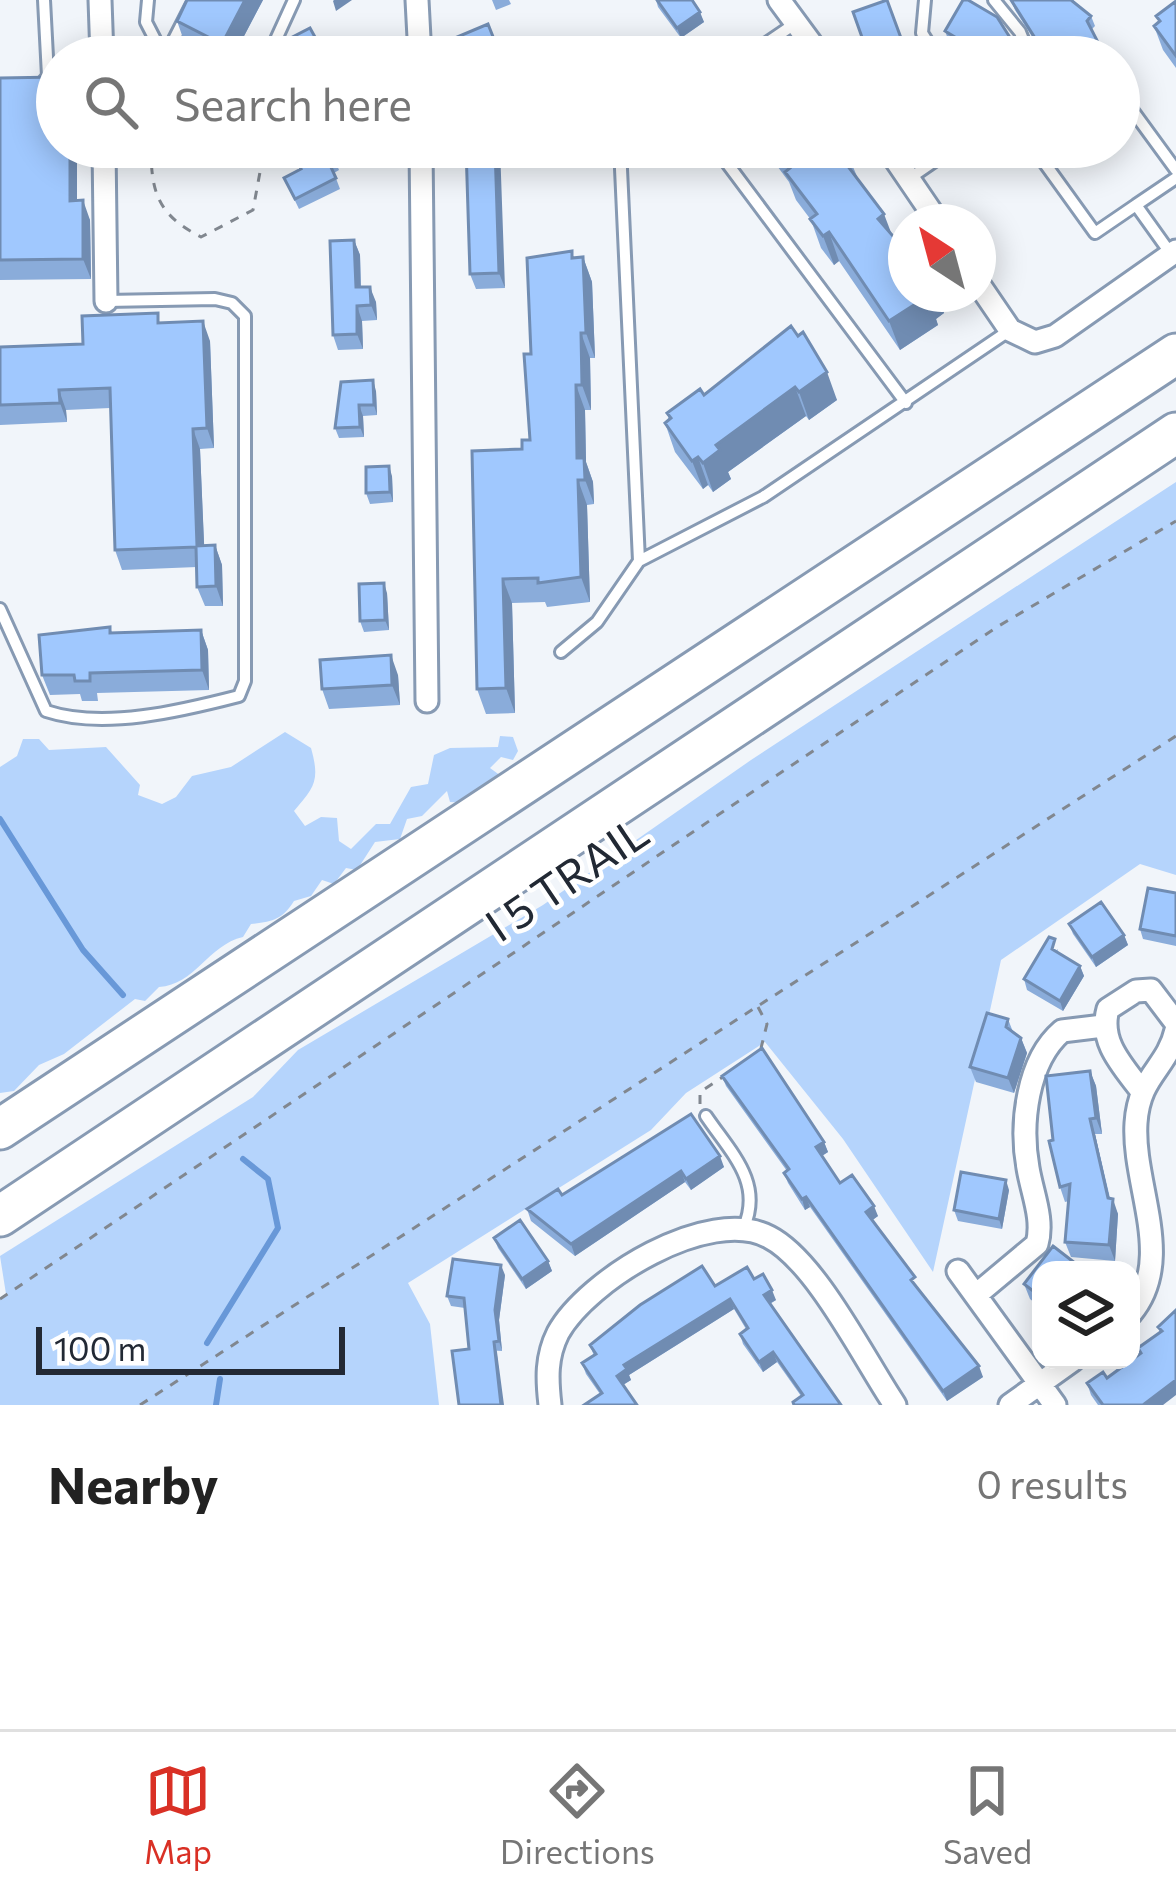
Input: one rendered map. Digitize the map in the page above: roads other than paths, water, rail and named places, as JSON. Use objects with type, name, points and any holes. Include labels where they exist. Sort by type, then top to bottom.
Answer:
[{"type":"highway","points":[[0,1130],[1176,354]]},
{"type":"highway","points":[[0,1216],[1176,433]]},
{"type":"street","points":[[100,0],[101,36]]},
{"type":"street","points":[[417,0],[419,36]]},
{"type":"street","points":[[779,0],[806,36]]},
{"type":"street","points":[[104,168],[106,301]]},
{"type":"street","points":[[421,168],[428,701]]},
{"type":"street","points":[[903,168],[927,204]]},
{"type":"street","points":[[996,309],[1010,330],[1035,343],[1055,336],[1174,252]]},
{"type":"street","points":[[1140,1089],[1103,1026],[1108,1009],[1122,998],[1151,990],[1176,1026],[1140,1089],[1136,1148],[1156,1249],[1140,1302]]},
{"type":"street","points":[[976,1295],[1037,1244],[1041,1232],[1025,1138],[1038,1064],[1062,1031],[1103,1026]]},
{"type":"street","points":[[550,1405],[549,1356],[566,1320],[584,1301],[690,1233],[718,1226],[744,1228],[782,1244],[798,1260],[895,1405]]},
{"type":"street","points":[[958,1271],[1055,1405]]},
{"type":"street","points":[[1010,1405],[1061,1369]]},
{"type":"lane","points":[[44,0],[46,36]]},
{"type":"lane","points":[[148,0],[146,22],[153,36]]},
{"type":"lane","points":[[175,36],[194,0]]},
{"type":"lane","points":[[278,36],[294,0]]},
{"type":"lane","points":[[924,36],[925,0]]},
{"type":"lane","points":[[994,0],[1022,36]]},
{"type":"lane","points":[[777,36],[796,23]]},
{"type":"lane","points":[[21,86],[36,87]]},
{"type":"lane","points":[[1048,168],[1095,233],[1176,174],[1140,122]]},
{"type":"lane","points":[[621,168],[639,561]]},
{"type":"lane","points":[[731,168],[906,403]]},
{"type":"lane","points":[[910,178],[925,168]]},
{"type":"lane","points":[[1136,205],[1174,252]]},
{"type":"lane","points":[[0,609],[46,711],[78,722],[209,704],[239,696],[245,681],[245,316],[232,303],[214,299],[106,301]]},
{"type":"lane","points":[[561,652],[597,622],[639,561],[763,496],[1010,330]]},
{"type":"lane","points":[[706,1116],[749,1180],[752,1209],[744,1228]]},
{"type":"waterway","points":[[0,819],[83,950],[123,995]]},
{"type":"waterway","points":[[207,1343],[278,1228],[268,1179],[243,1159]]},
{"type":"waterway","points":[[216,1405],[220,1379]]}]
